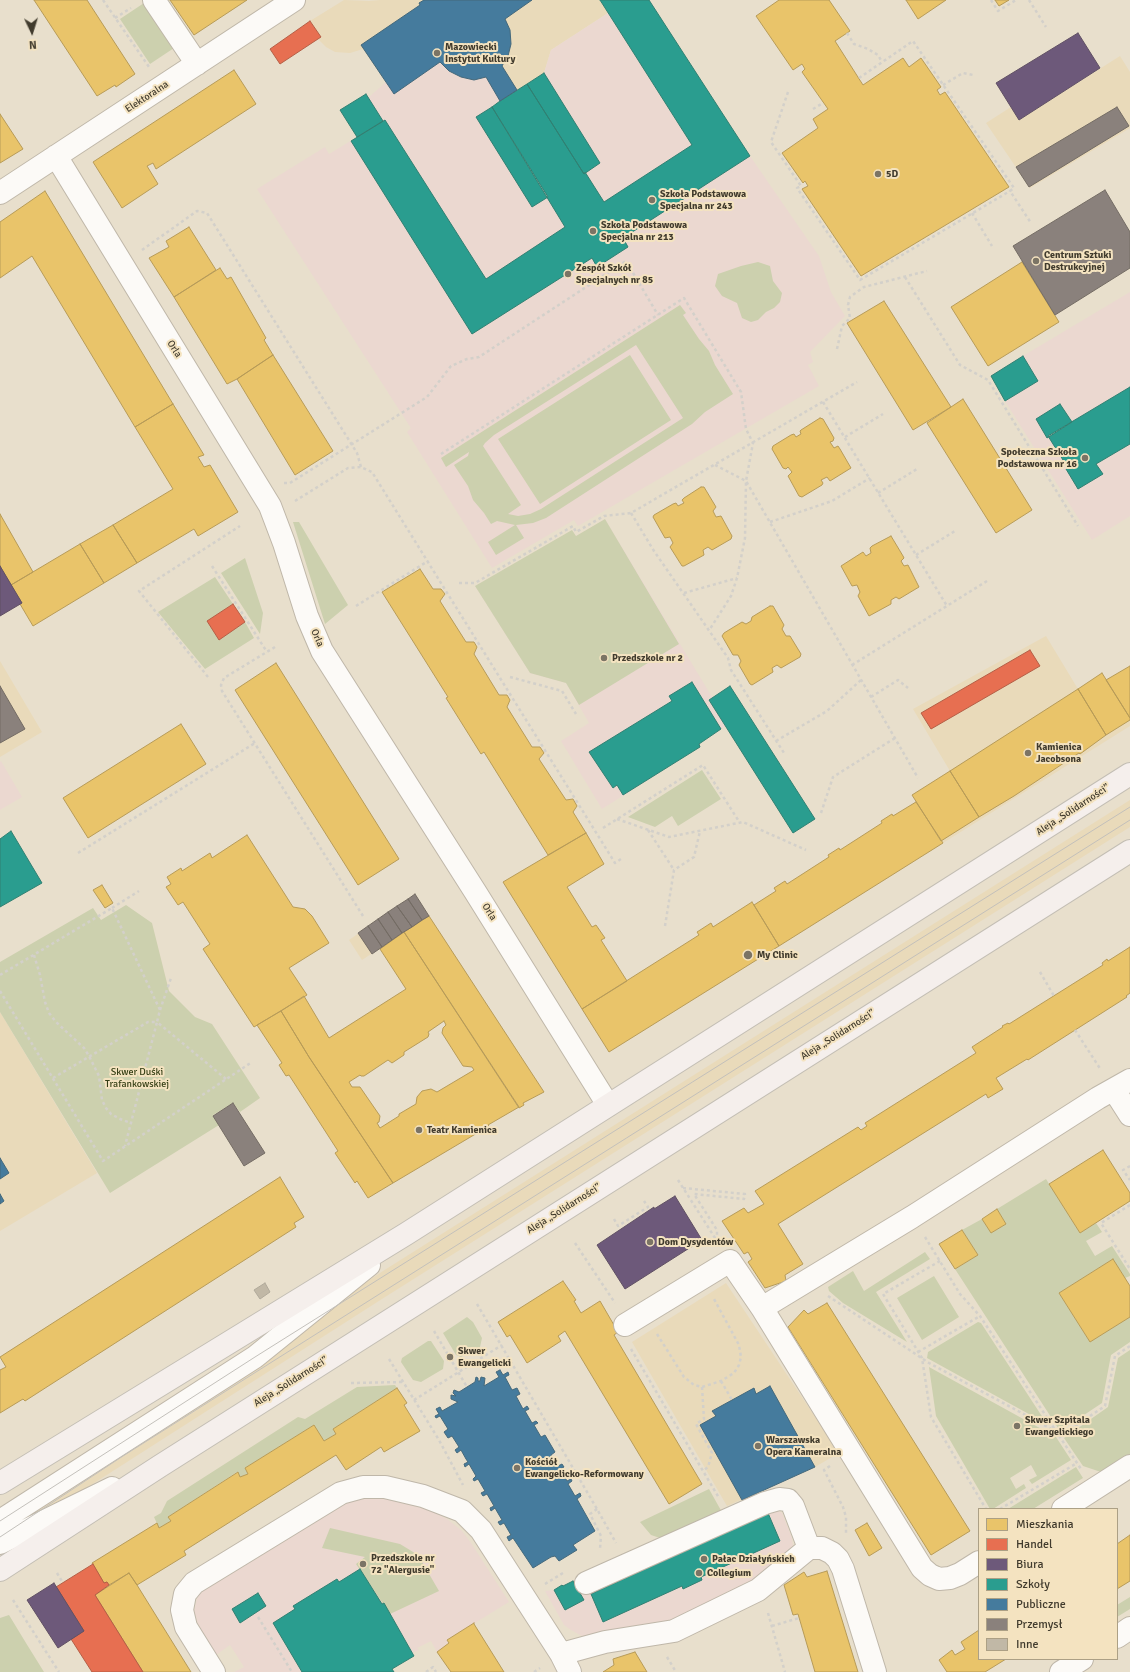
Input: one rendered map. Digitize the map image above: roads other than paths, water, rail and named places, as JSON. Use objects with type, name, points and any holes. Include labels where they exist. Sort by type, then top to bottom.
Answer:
[{"type":"main road","name":"Aleja „Solidarności”","points":[[0,1484],[406,1234],[1130,774]]},
{"type":"main road","name":"Aleja „Solidarności”","points":[[0,1570],[160,1466],[1130,851]]},
{"type":"street","points":[[154,0],[197,64]]},
{"type":"street","name":"Elektoralna","points":[[0,193],[294,0]]},
{"type":"street","name":"Orla","points":[[56,156],[270,506],[284,543],[307,616],[322,651],[476,893],[608,1105]]},
{"type":"street","points":[[762,1308],[912,1217],[1122,1084],[1130,1115]]},
{"type":"street","points":[[0,1521],[255,1357],[406,1234]]},
{"type":"street","points":[[625,1325],[730,1261],[762,1308],[922,1568],[930,1575],[939,1579],[950,1578],[960,1574],[978,1563]]},
{"type":"street","points":[[0,1543],[160,1466]]},
{"type":"street","points":[[1065,1508],[1130,1466]]},
{"type":"street","points":[[214,1672],[186,1627],[182,1610],[185,1594],[194,1583],[341,1493],[363,1487],[385,1487],[416,1494],[462,1511],[481,1530],[565,1663],[605,1642],[674,1631],[758,1590],[809,1548],[822,1548],[832,1553],[838,1559],[843,1569],[875,1672]]},
{"type":"street","points":[[586,1583],[765,1503],[779,1499],[788,1500],[793,1506],[809,1548]]},
{"type":"street","points":[[1118,1636],[1130,1628]]},
{"type":"street","points":[[1061,1672],[1080,1660]]},
{"type":"tram line","points":[[0,1521],[255,1357],[1130,807]]},
{"type":"tram line","points":[[0,1537],[123,1456],[1130,820]]},
{"type":"place","name":"Mazowiecki Instytut Kultury","points":[[437,53]]},
{"type":"place","name":"5D","points":[[878,174]]},
{"type":"place","name":"Szkoła Podstawowa Specjalna nr 243","points":[[652,200]]},
{"type":"place","name":"Szkoła Podstawowa Specjalna nr 213","points":[[593,231]]},
{"type":"place","name":"Centrum Sztuki Destrukcyjnej","points":[[1036,261]]},
{"type":"place","name":"Zespół Szkół Specjalnych nr 85","points":[[568,274]]},
{"type":"place","name":"Społeczna Szkoła Podstawowa nr 16","points":[[1085,458]]},
{"type":"place","name":"Przedszkole nr 2","points":[[604,658]]},
{"type":"place","name":"Kamienica Jacobsona","points":[[1028,753]]},
{"type":"place","name":"My Clinic","points":[[748,955]]},
{"type":"place","name":"Teatr Kamienica","points":[[419,1130]]},
{"type":"place","name":"Dom Dysydentów","points":[[650,1242]]},
{"type":"place","name":"Skwer Ewangelicki","points":[[450,1357]]},
{"type":"place","name":"Skwer Szpitala Ewangelickiego","points":[[1017,1426]]},
{"type":"place","name":"Warszawska Opera Kameralna","points":[[758,1446]]},
{"type":"place","name":"Kościół Ewangelicko-Reformowany","points":[[517,1468]]},
{"type":"place","name":"Pałac Działyńskich","points":[[704,1559]]},
{"type":"place","name":"Przedszkole nr 72 \"Alergusie\"","points":[[363,1564]]},
{"type":"place","name":"Collegium","points":[[699,1573]]},
{"type":"park label","name":"Skwer Duśki Trafankowskiej","points":[[137,1078]]}]
